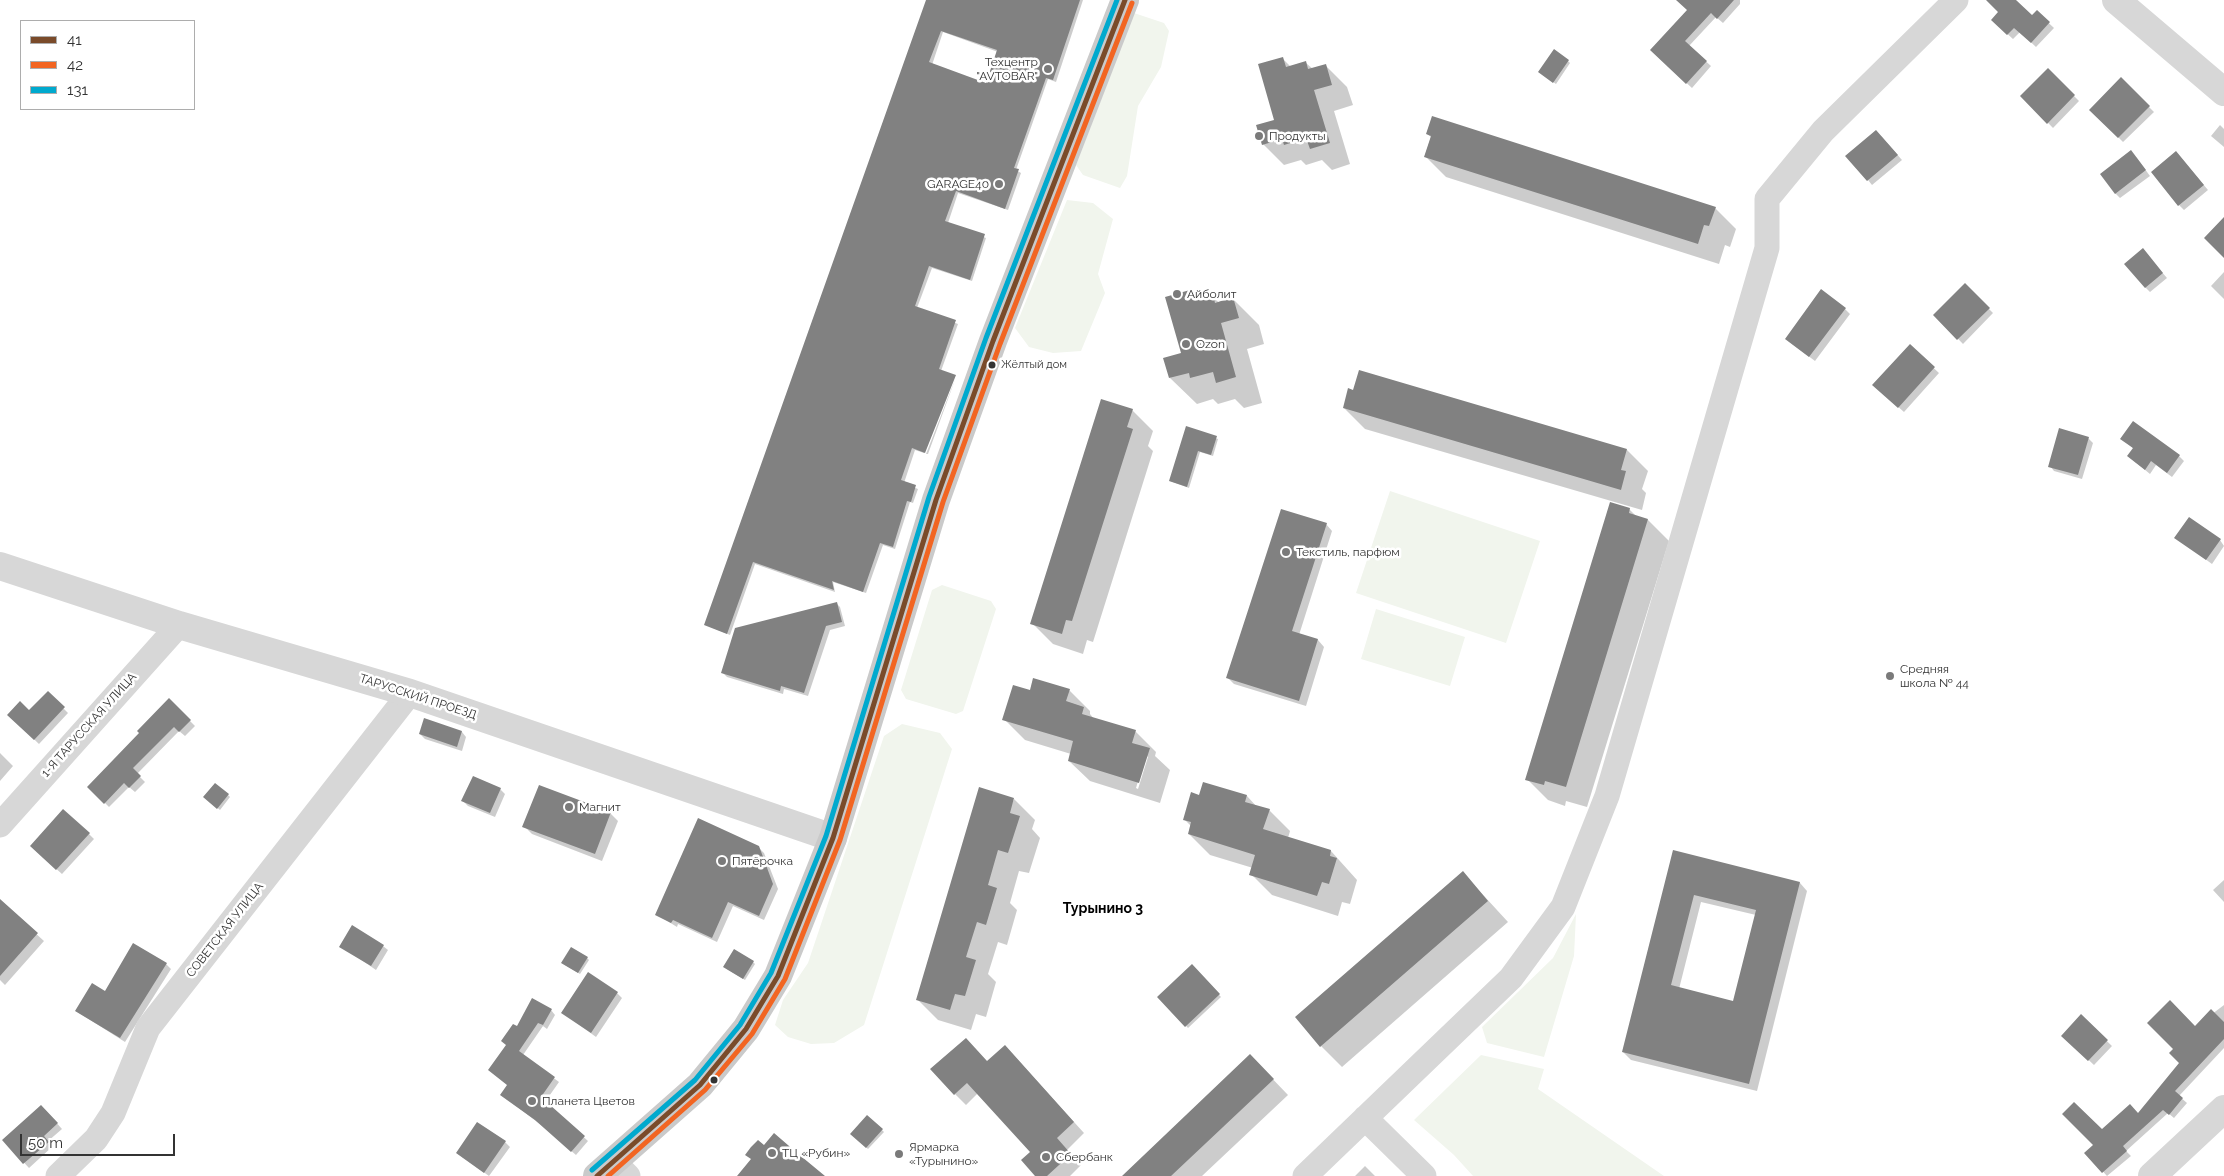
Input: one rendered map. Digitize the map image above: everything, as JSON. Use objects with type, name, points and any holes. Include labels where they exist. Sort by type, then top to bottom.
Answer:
[{"type":"main road","points":[[613,1171],[700,1084],[746,1029],[778,976],[833,838],[936,500],[992,341],[1125,0]]},
{"type":"street","points":[[1305,1176],[1511,978],[1563,907],[1607,796],[1766,248],[1767,199],[1823,131],[1956,0]]},
{"type":"street","points":[[2116,0],[2224,92]]},
{"type":"street","name":"ТАРУССКИЙ ПРОЕЗД","points":[[0,566],[179,625],[410,693],[833,838]]},
{"type":"street","name":"1-Я ТАРУССКАЯ УЛИЦА","points":[[0,825],[179,625]]},
{"type":"street","name":"СОВЕТСКАЯ УЛИЦА","points":[[58,1176],[96,1138],[113,1113],[148,1028],[410,693]]},
{"type":"street","points":[[2152,1176],[2224,1109]]},
{"type":"street","points":[[1365,1118],[1424,1176]]},
{"type":"shaded area","points":[[1134,13],[1164,23],[1169,31],[1161,67],[1138,106],[1127,176],[1120,188],[1083,175],[1076,165]]},
{"type":"shaded area","points":[[1067,200],[1093,203],[1113,219],[1098,274],[1105,293],[1081,351],[1053,353],[1029,347],[1015,328]]},
{"type":"shaded area","points":[[1390,491],[1540,541],[1506,643],[1356,593]]},
{"type":"shaded area","points":[[942,585],[991,601],[996,609],[963,711],[956,714],[906,699],[901,690],[932,590]]},
{"type":"shaded area","points":[[1376,609],[1465,637],[1450,686],[1361,659]]},
{"type":"shaded area","points":[[902,724],[940,733],[952,749],[864,1025],[834,1043],[811,1044],[788,1037],[775,1025],[783,1000],[808,963],[884,736]]},
{"type":"shaded area","points":[[1576,914],[1574,956],[1544,1057],[1487,1043],[1482,1027],[1553,958]]},
{"type":"shaded area","points":[[1481,1055],[1544,1069],[1538,1089],[1664,1176],[1473,1176],[1454,1155],[1414,1120]]},
{"type":"building","points":[[926,0],[1080,0],[1053,80],[1046,78],[1014,168],[1019,169],[1005,209],[956,191],[945,221],[985,234],[970,280],[929,266],[915,306],[956,320],[939,369],[956,375],[925,453],[912,448],[901,480],[916,485],[911,502],[907,501],[893,547],[880,543],[863,592],[832,581],[834,590],[753,562],[727,634],[704,625]],"holes":[[[941,31],[997,50],[986,83],[929,62]]]},
{"type":"building","points":[[1676,0],[1734,0],[1717,19],[1711,13],[1685,41],[1707,61],[1686,84],[1650,50],[1687,10]]},
{"type":"building","points":[[1986,0],[2016,0],[2032,15],[2037,10],[2050,22],[2031,43],[2014,28],[2007,35],[1991,20],[1998,12]]},
{"type":"building","points":[[1554,49],[1569,60],[1553,83],[1538,72]]},
{"type":"building","points":[[1283,57],[1286,67],[1306,61],[1308,69],[1326,64],[1332,85],[1314,90],[1330,143],[1310,149],[1306,138],[1284,145],[1282,139],[1262,145],[1256,125],[1274,120],[1258,64]]},
{"type":"building","points":[[2048,68],[2075,95],[2047,124],[2020,96]]},
{"type":"building","points":[[2121,77],[2150,106],[2118,138],[2089,110]]},
{"type":"building","points":[[1432,116],[1716,207],[1709,226],[1704,225],[1698,244],[1424,157],[1431,136],[1426,134]]},
{"type":"building","points":[[1876,130],[1898,155],[1867,181],[1845,156]]},
{"type":"building","points":[[2131,150],[2146,170],[2115,194],[2100,174]]},
{"type":"building","points":[[2176,151],[2204,185],[2178,206],[2151,172]]},
{"type":"building","points":[[2224,217],[2224,258],[2204,238]]},
{"type":"building","points":[[2143,248],[2163,273],[2145,288],[2124,264]]},
{"type":"building","points":[[1965,283],[1990,308],[1957,340],[1933,315]]},
{"type":"building","points":[[1821,289],[1846,308],[1809,357],[1785,339]]},
{"type":"building","points":[[1190,290],[1193,300],[1213,294],[1215,303],[1233,297],[1239,318],[1221,323],[1236,377],[1216,383],[1213,372],[1190,378],[1189,373],[1169,378],[1163,358],[1181,353],[1165,297]]},
{"type":"building","points":[[1910,344],[1935,367],[1898,408],[1872,385]]},
{"type":"building","points":[[1359,370],[1627,449],[1621,470],[1626,471],[1621,490],[1343,408],[1348,388],[1353,390]]},
{"type":"building","points":[[1101,399],[1133,409],[1127,427],[1133,429],[1072,621],[1066,620],[1062,634],[1030,624]]},
{"type":"building","points":[[2133,421],[2180,455],[2167,473],[2151,461],[2145,470],[2127,456],[2133,448],[2120,439]]},
{"type":"building","points":[[1186,426],[1217,436],[1211,455],[1198,451],[1187,487],[1169,481]]},
{"type":"building","points":[[2059,428],[2089,437],[2078,475],[2048,467]]},
{"type":"building","points":[[1610,502],[1630,508],[1629,513],[1648,519],[1566,787],[1545,781],[1544,785],[1525,780]]},
{"type":"building","points":[[1281,509],[1327,523],[1292,631],[1318,639],[1299,701],[1226,678]]},
{"type":"building","points":[[2189,517],[2221,539],[2206,560],[2174,538]]},
{"type":"building","points":[[837,602],[842,622],[826,626],[804,693],[781,686],[780,691],[721,673],[735,628]]},
{"type":"building","points":[[1033,678],[1070,689],[1066,701],[1084,707],[1082,714],[1136,730],[1132,743],[1150,748],[1139,783],[1068,761],[1073,741],[1002,720],[1013,685],[1030,690]]},
{"type":"building","points":[[48,691],[65,707],[34,740],[7,715],[20,701],[29,710]]},
{"type":"building","points":[[169,698],[191,720],[179,732],[174,727],[133,768],[141,776],[129,788],[124,783],[104,804],[87,787],[139,733],[137,731]]},
{"type":"building","points":[[424,718],[462,731],[457,747],[419,734]]},
{"type":"building","points":[[473,776],[501,788],[490,813],[461,801]]},
{"type":"building","points":[[1203,782],[1247,795],[1245,802],[1270,809],[1263,829],[1331,850],[1330,856],[1337,858],[1329,884],[1322,882],[1317,896],[1249,875],[1255,855],[1188,834],[1191,822],[1183,820],[1191,792],[1199,795]]},
{"type":"building","points":[[215,783],[229,794],[217,809],[203,797]]},
{"type":"building","points":[[539,785],[611,812],[595,854],[522,827]]},
{"type":"building","points":[[979,787],[1014,798],[1010,813],[1020,816],[1008,853],[998,850],[988,885],[997,888],[986,925],[977,922],[966,957],[976,960],[965,996],[955,994],[950,1010],[916,1000]]},
{"type":"building","points":[[63,809],[90,833],[56,870],[30,846]]},
{"type":"building","name":"Пятёрочка","points":[[698,818],[759,846],[773,884],[759,916],[728,902],[712,938],[673,920],[671,923],[655,915]]},
{"type":"building","points":[[1673,850],[1800,882],[1749,1084],[1622,1052]],"holes":[[[1694,895],[1756,910],[1733,1001],[1671,985]]]},
{"type":"building","points":[[1463,871],[1488,901],[1320,1047],[1295,1017]]},
{"type":"building","points":[[0,899],[38,933],[0,976]]},
{"type":"building","points":[[352,925],[384,945],[371,966],[339,947]]},
{"type":"building","points":[[133,943],[167,963],[120,1038],[75,1011],[92,983],[105,991]]},
{"type":"building","points":[[571,947],[588,957],[578,973],[561,963]]},
{"type":"building","points":[[734,949],[754,961],[743,979],[723,967]]},
{"type":"building","points":[[1192,964],[1220,994],[1185,1027],[1157,997]]},
{"type":"building","points":[[588,972],[618,992],[591,1033],[561,1013]]},
{"type":"building","points":[[532,998],[552,1009],[543,1025],[538,1023],[519,1051],[555,1077],[541,1097],[585,1136],[571,1152],[535,1120],[500,1095],[507,1085],[488,1070],[506,1045],[501,1041],[513,1024],[517,1026]]},
{"type":"building","points":[[2170,1000],[2195,1026],[2211,1009],[2224,1022],[2224,1039],[2175,1091],[2183,1098],[2169,1115],[2163,1110],[2123,1146],[2127,1151],[2102,1173],[2084,1153],[2093,1145],[2062,1114],[2074,1102],[2102,1129],[2130,1104],[2138,1113],[2179,1063],[2169,1053],[2173,1049],[2147,1023]]},
{"type":"building","points":[[2081,1014],[2108,1040],[2088,1061],[2061,1036]]},
{"type":"building","points":[[966,1038],[987,1061],[1005,1045],[1074,1122],[1057,1138],[1071,1154],[1047,1176],[1035,1176],[1021,1160],[1030,1152],[967,1083],[954,1095],[930,1069]]},
{"type":"building","points":[[1250,1054],[1274,1079],[1171,1176],[1122,1176]]},
{"type":"building","points":[[41,1105],[58,1123],[44,1136],[49,1142],[23,1164],[2,1140]]},
{"type":"building","points":[[867,1115],[883,1129],[866,1148],[850,1134]]},
{"type":"building","points":[[477,1122],[506,1141],[484,1173],[456,1153]]},
{"type":"building","name":"ТЦ «Рубин»","points":[[774,1133],[825,1176],[737,1176],[751,1159],[745,1155],[751,1147],[758,1140],[764,1145]]},
{"type":"transit line","name":"131","points":[[592,1170],[695,1080],[740,1025],[771,973],[826,836],[929,497],[986,338],[1117,0]]},
{"type":"transit line","name":"41","points":[[597,1176],[700,1085],[746,1029],[778,976],[833,838],[936,500],[993,341],[1125,0]]},
{"type":"transit line","name":"42","points":[[608,1176],[705,1090],[752,1034],[785,979],[840,840],[943,502],[1000,344],[1132,3]]},
{"type":"place","name":"Техцентр \"AVTOBAR\"","points":[[1048,69]]},
{"type":"place","name":"Продукты","points":[[1259,136]]},
{"type":"place","name":"GARAGE40","points":[[999,184]]},
{"type":"place","name":"Айболит","points":[[1177,294]]},
{"type":"place","name":"Ozon","points":[[1186,344]]},
{"type":"place","name":"Жёлтый дом","points":[[992,365]]},
{"type":"place","name":"Текстиль, парфюм","points":[[1286,552]]},
{"type":"place","name":"Средняя школа № 44","points":[[1890,676]]},
{"type":"place","name":"Магнит","points":[[569,807]]},
{"type":"place","name":"Пятёрочка","points":[[722,861]]},
{"type":"place","name":"Планета Цветов","points":[[532,1101]]},
{"type":"place","name":"ТЦ «Рубин»","points":[[772,1153]]},
{"type":"place","name":"Ярмарка «Турынино»","points":[[899,1154]]},
{"type":"place","name":"Сбербанк","points":[[1046,1157]]},
{"type":"district","name":"Турынино 3","points":[[1103,909]]}]
